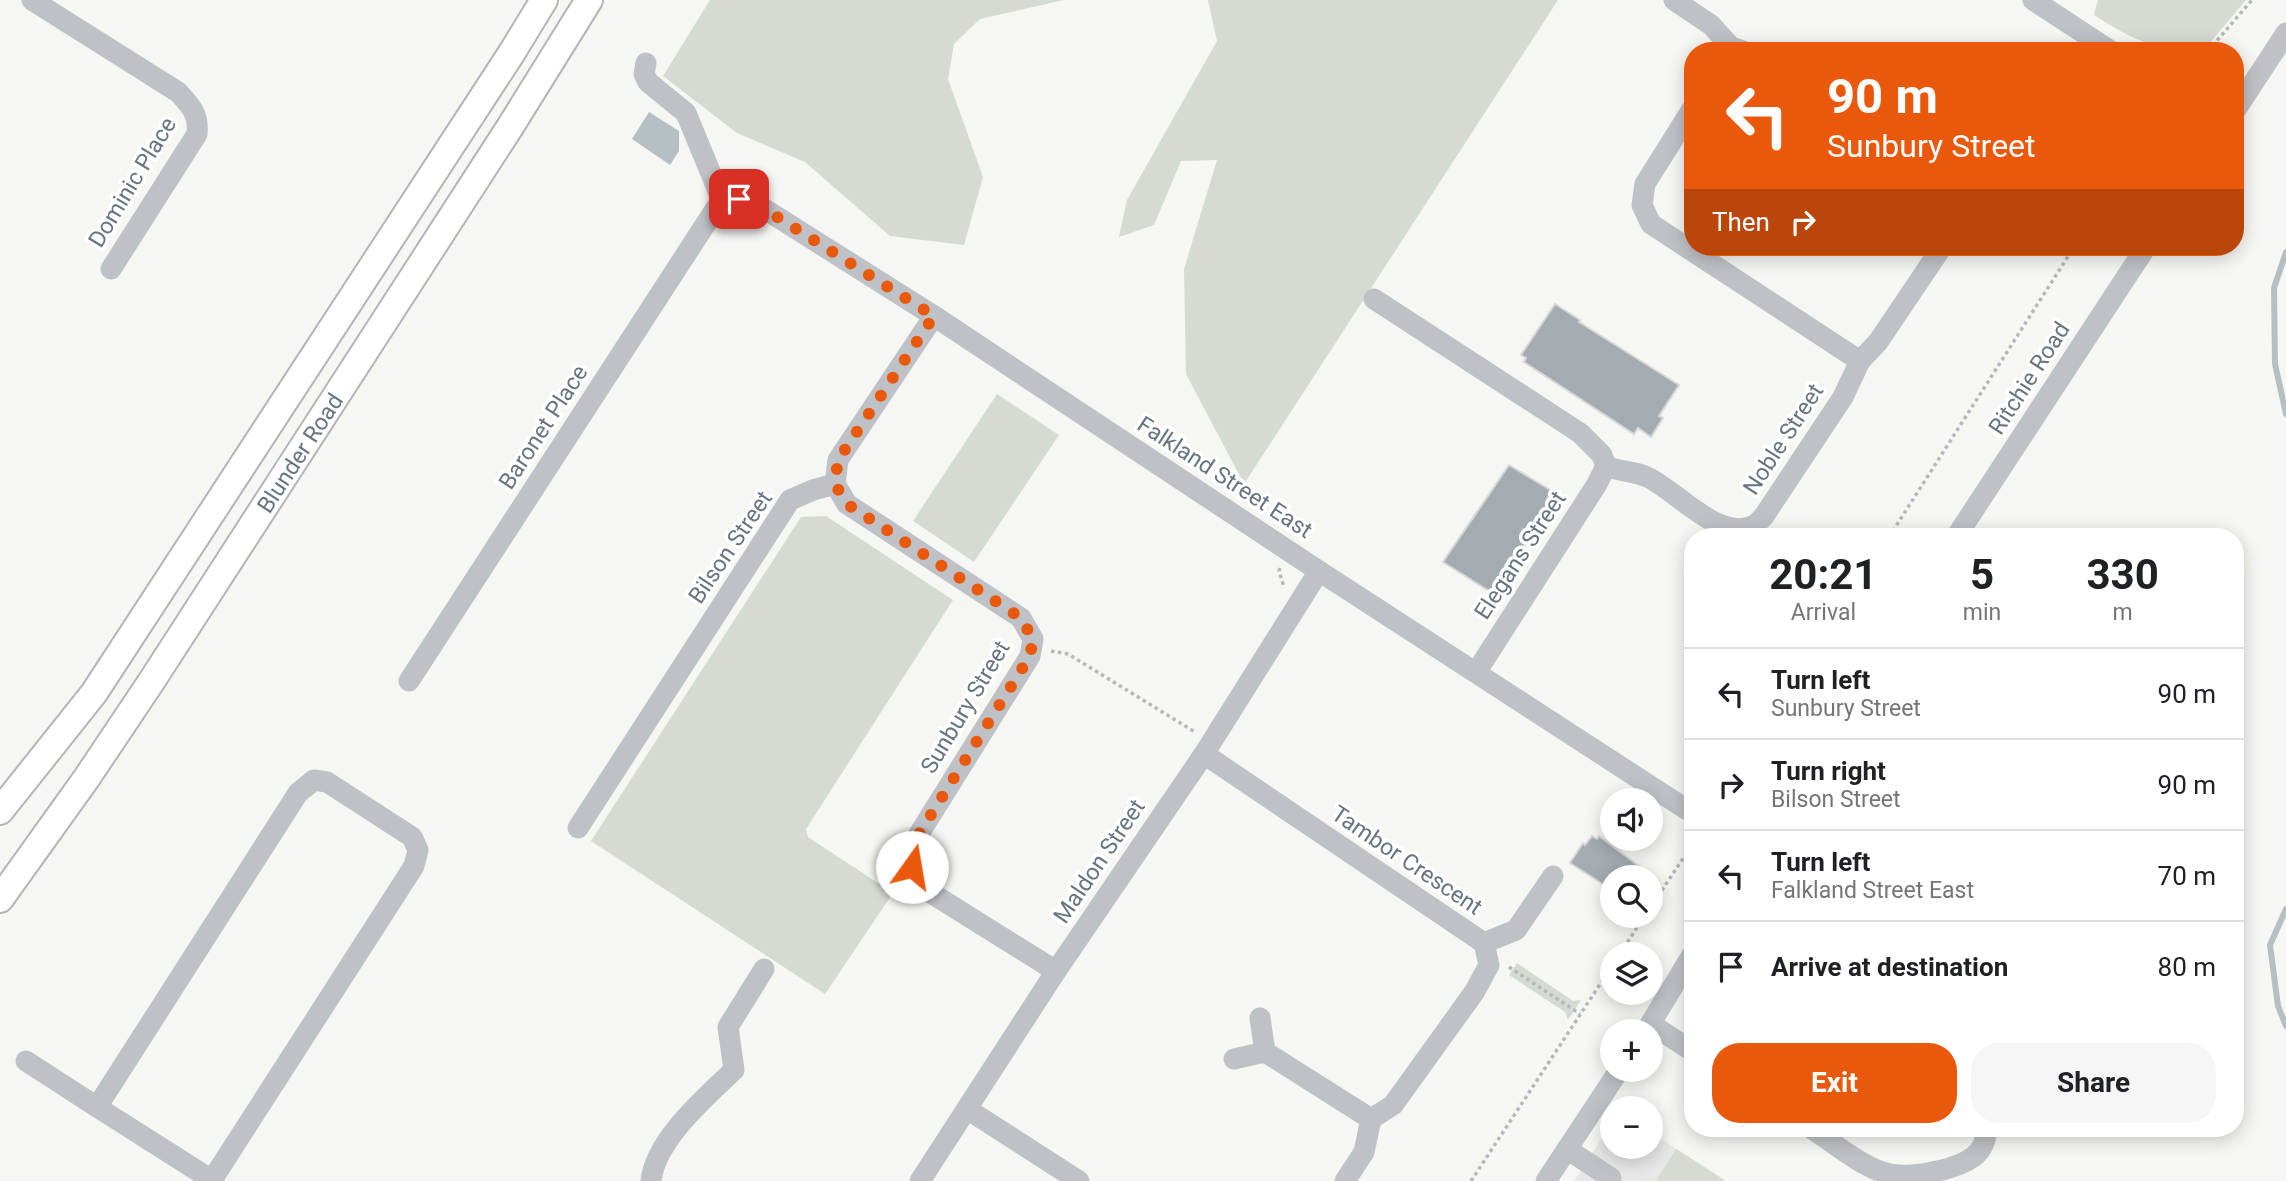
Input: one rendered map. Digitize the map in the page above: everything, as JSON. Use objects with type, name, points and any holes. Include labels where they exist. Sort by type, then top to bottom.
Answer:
[{"type":"main road","name":"Blunder Road","points":[[0,811],[94,693],[544,0]]},
{"type":"main road","name":"Blunder Road","points":[[0,898],[79,789],[151,682],[503,138],[589,0]]},
{"type":"street","name":"Dominic Place","points":[[32,0],[178,92],[192,107],[198,119],[197,134],[111,269]]},
{"type":"street","points":[[1674,0],[1711,25],[1727,42]]},
{"type":"street","points":[[2033,0],[2078,42]]},
{"type":"street","points":[[2244,97],[2286,33]]},
{"type":"street","points":[[646,63],[644,75],[648,82],[686,113],[723,203]]},
{"type":"street","points":[[1684,122],[1645,184],[1642,205],[1651,224],[1684,246]]},
{"type":"street","name":"Falkland Street East","points":[[723,203],[739,199],[755,203],[934,316],[1319,571],[1684,808]]},
{"type":"street","name":"Baronet Place","points":[[409,681],[716,208],[723,203]]},
{"type":"street","points":[[1700,256],[1860,361]]},
{"type":"street","name":"Noble Street","points":[[1606,466],[1647,477],[1728,528],[1752,526],[1764,516],[1843,397],[1860,361],[1878,342],[1936,256]]},
{"type":"street","name":"Ritchie Road","points":[[1962,528],[2140,256]]},
{"type":"street","points":[[1374,299],[1580,433],[1602,455],[1606,466]]},
{"type":"street","points":[[835,484],[838,460],[934,316]]},
{"type":"street","name":"Elegans Street","points":[[1477,671],[1606,466]]},
{"type":"street","name":"Bilson Street","points":[[579,828],[790,500],[835,484]]},
{"type":"street","name":"Sunbury Street","points":[[835,484],[847,504],[1021,618],[1033,639],[1030,656],[919,834],[911,851],[912,867],[919,881],[931,893],[1056,971]]},
{"type":"street","name":"Maldon Street","points":[[920,1181],[1202,745],[1319,571]]},
{"type":"street","name":"Tambor Crescent","points":[[1202,745],[1483,943],[1489,965],[1475,991],[1393,1105],[1370,1119]]},
{"type":"street","points":[[26,1061],[97,1107],[212,1181],[414,866],[418,850],[412,837],[327,782],[314,780],[298,793],[97,1107]]},
{"type":"street","points":[[1483,943],[1516,930],[1553,876]]},
{"type":"street","points":[[1653,1019],[1684,968]]},
{"type":"street","points":[[651,1181],[654,1165],[686,1115],[734,1070],[728,1027],[764,969]]},
{"type":"street","points":[[1261,1018],[1265,1052]]},
{"type":"street","points":[[1663,1035],[1684,1047]]},
{"type":"street","points":[[1234,1059],[1265,1052],[1370,1119],[1364,1152],[1345,1181]]},
{"type":"street","points":[[1546,1181],[1611,1082]]},
{"type":"street","points":[[967,1109],[1079,1181]]},
{"type":"street","points":[[1825,1137],[1882,1172],[1911,1176],[1959,1165],[1974,1157],[1986,1137]]},
{"type":"street","points":[[1567,1149],[1611,1178],[1609,1181]]},
{"type":"path","points":[[2216,42],[2252,0]]},
{"type":"path","points":[[1895,528],[2068,256]]},
{"type":"path","points":[[1048,646],[1052,652],[1068,654],[1202,745]]},
{"type":"path","points":[[1663,888],[1684,857]]},
{"type":"path","points":[[1471,1181],[1600,984]]},
{"type":"shaded area","points":[[710,0],[1064,0],[980,19],[954,44],[948,79],[983,177],[964,245],[890,236],[805,162],[737,133],[663,76]]},
{"type":"shaded area","points":[[1208,0],[1558,0],[1244,484],[1186,374],[1184,269],[1217,160],[1181,161],[1154,225],[1119,237],[1127,200],[1217,41]]},
{"type":"shaded area","points":[[2098,0],[2246,0],[2211,42],[2146,42],[2094,15]]},
{"type":"shaded area","points":[[649,112],[679,131],[679,151],[670,165],[632,139]]},
{"type":"shaded area","points":[[997,394],[1059,435],[974,562],[913,521]]},
{"type":"shaded area","points":[[826,516],[953,600],[806,829],[808,837],[893,893],[825,994],[591,841],[801,517]]},
{"type":"shaded area","points":[[1517,963],[1573,1001],[1581,1000],[1568,1020],[1565,1012],[1509,975]]},
{"type":"shaded area","points":[[1663,1140],[1726,1181],[1574,1181],[1600,1141],[1600,1159],[1663,1159]]},
{"type":"shaded area","points":[[1676,1149],[1726,1181],[1658,1181]]},
{"type":"building","points":[[1555,304],[1679,385],[1659,416],[1663,418],[1651,437],[1638,428],[1634,434],[1524,362],[1526,358],[1521,355]]},
{"type":"building","points":[[1509,465],[1552,491],[1547,499],[1552,502],[1494,594],[1443,562]]},
{"type":"building","points":[[1592,836],[1597,839],[1599,836],[1600,851],[1619,851],[1637,865],[1600,865],[1600,882],[1570,863],[1583,843],[1585,845]]},
{"type":"waterway","points":[[2286,252],[2274,288],[2275,364],[2286,414]]},
{"type":"waterway","points":[[2286,909],[2270,945],[2278,1006],[2286,1026]]},
{"type":"route","points":[[739,199],[755,203],[934,316],[838,460],[835,484],[847,504],[1021,618],[1033,639],[1030,656],[919,834],[911,851],[912,867]]}]
